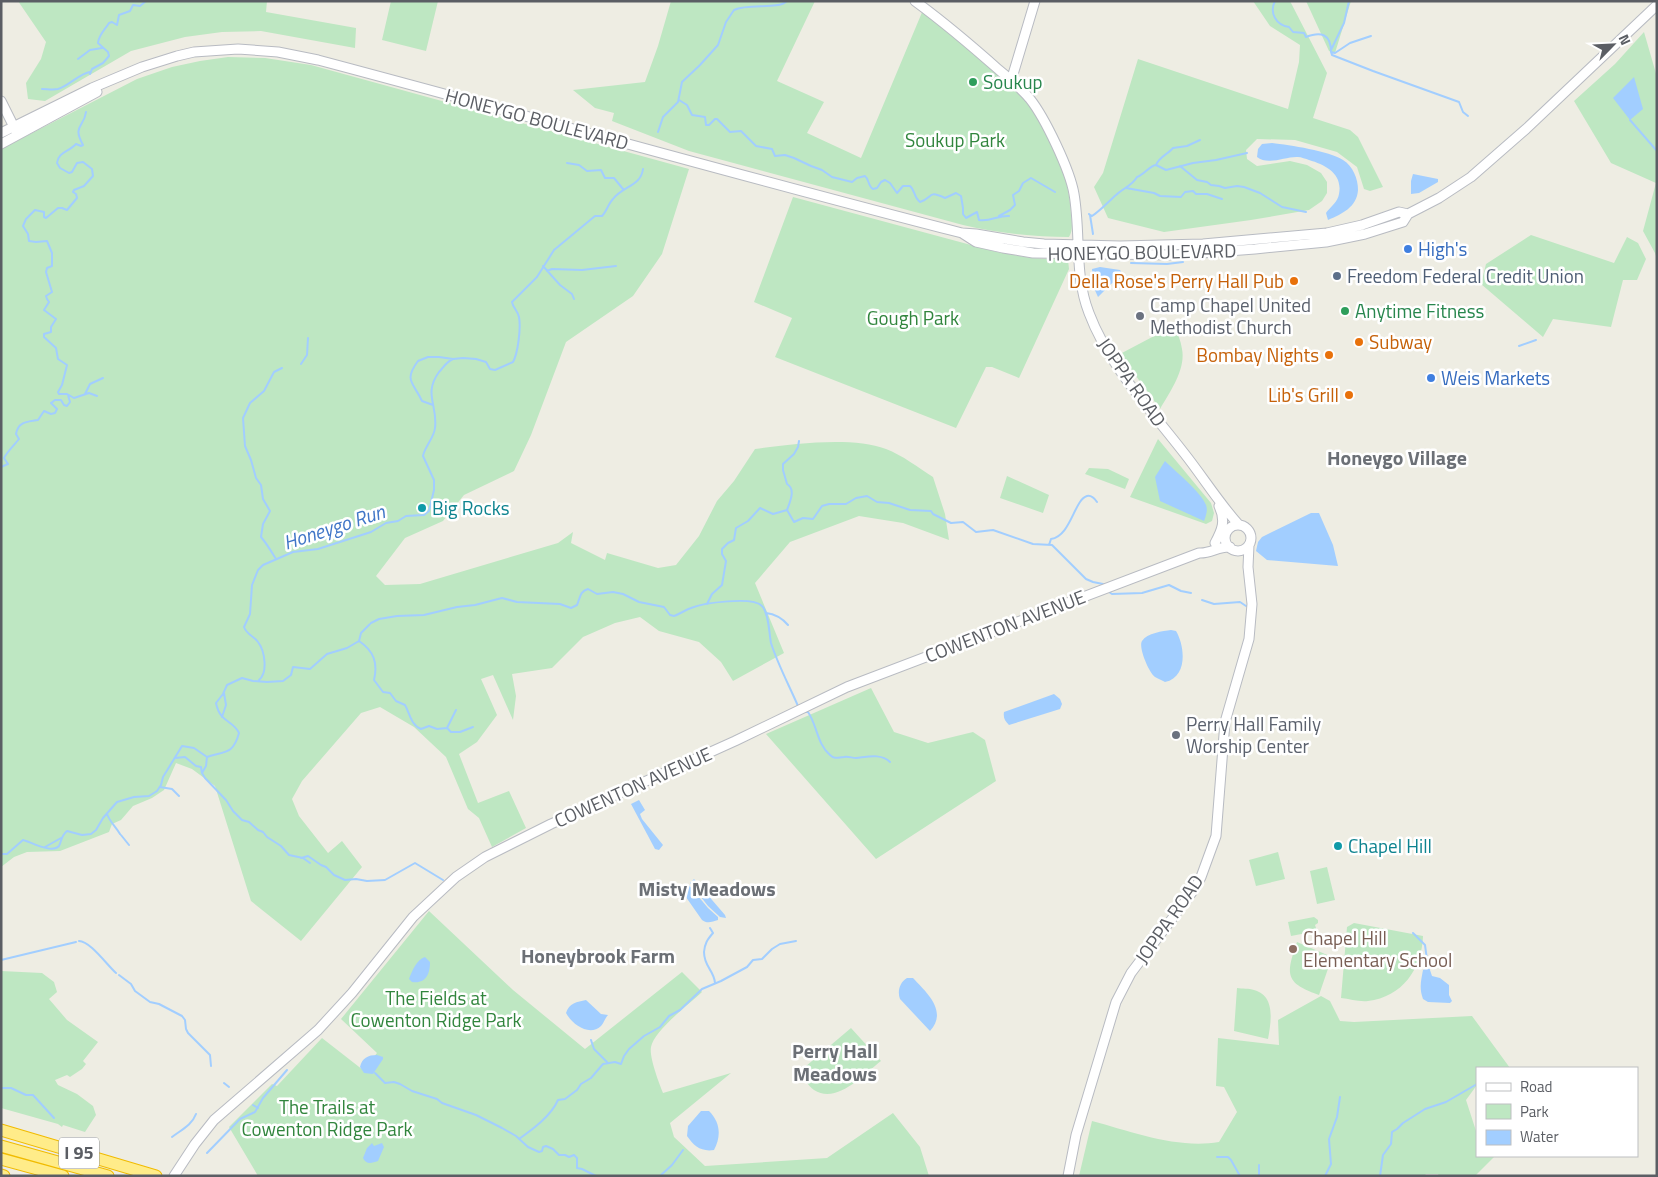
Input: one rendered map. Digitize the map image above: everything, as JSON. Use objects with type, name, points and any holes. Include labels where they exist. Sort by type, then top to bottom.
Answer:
[{"type":"highway","name":"I 95","points":[[1,1130],[156,1176]]},
{"type":"highway","points":[[1,1146],[108,1176]]},
{"type":"highway","points":[[1,1159],[63,1176]]},
{"type":"street","name":"JOPPA ROAD","points":[[914,1],[954,30],[1031,100],[1067,168],[1074,195],[1080,280],[1084,299],[1104,346],[1128,382],[1227,511],[1239,525],[1246,527],[1251,539],[1248,567],[1252,592],[1252,622],[1246,652],[1225,722],[1218,820],[1213,846],[1198,882],[1131,973],[1118,997],[1076,1135],[1068,1176]]},
{"type":"street","points":[[1011,80],[1035,1]]},
{"type":"street","name":"HONEYGO BOULEVARD","points":[[1,144],[16,131],[96,93],[111,82],[142,67],[194,52],[238,49],[278,52],[338,65],[650,149],[770,184],[962,233],[976,242],[1003,248],[1033,253],[1078,249],[1205,254],[1326,242],[1365,234],[1403,222],[1408,214],[1439,198],[1478,172],[1657,4]]},
{"type":"street","points":[[1,101],[16,131]]},
{"type":"street","name":"HONEYGO BOULEVARD","points":[[1,133],[16,131]]},
{"type":"street","points":[[1212,490],[1211,493],[1224,519],[1215,543]]},
{"type":"street","name":"JOPPA ROAD","points":[[1227,511],[1228,544],[1248,567]]},
{"type":"street","points":[[1228,532],[1239,525]]},
{"type":"street","name":"COWENTON AVENUE","points":[[1199,553],[1202,548],[1215,543],[1228,532]]},
{"type":"street","points":[[1234,549],[1243,549],[1249,545]]},
{"type":"street","name":"COWENTON AVENUE","points":[[174,1176],[201,1135],[214,1120],[312,1036],[336,1012],[399,933],[421,910],[456,877],[485,856],[852,684],[1199,553],[1221,548],[1234,549]]},
{"type":"green space","points":[[18,1],[267,1],[266,12],[356,28],[355,48],[261,31],[222,32],[185,37],[131,51],[45,101],[28,99],[26,83],[41,59],[46,42]]},
{"type":"green space","points":[[391,1],[438,1],[426,51],[382,40]]},
{"type":"green space","name":"Soukup Park","points":[[671,1],[815,1],[777,81],[824,102],[807,133],[861,158],[923,10],[1020,93],[1030,106],[1048,135],[1062,166],[1070,199],[1072,224],[1069,237],[1016,234],[963,225],[689,151],[612,121],[614,113],[595,108],[573,90],[645,82]]},
{"type":"green space","points":[[1253,1],[1290,1],[1327,73],[1313,118],[1350,130],[1358,137],[1383,187],[1370,191],[1364,189],[1357,167],[1337,152],[1295,140],[1257,139],[1246,150],[1247,159],[1257,166],[1290,161],[1307,165],[1321,173],[1327,182],[1327,193],[1322,201],[1309,210],[1164,232],[1108,218],[1094,187],[1103,173],[1138,59],[1288,109],[1299,62],[1300,45],[1270,26]]},
{"type":"green space","points":[[1306,1],[1351,1],[1335,53],[1329,51]]},
{"type":"green space","points":[[1644,32],[1657,77],[1657,259],[1643,231],[1656,183],[1611,163],[1574,101],[1615,64]]},
{"type":"green space","points":[[228,57],[265,58],[311,65],[689,169],[662,254],[633,296],[566,342],[531,435],[514,471],[464,495],[443,521],[405,538],[376,576],[385,585],[420,584],[558,543],[573,532],[571,543],[605,560],[607,553],[658,568],[676,565],[699,536],[717,501],[734,481],[755,449],[803,443],[839,442],[872,445],[886,449],[904,458],[933,477],[945,514],[949,540],[903,523],[859,516],[790,542],[755,583],[784,653],[733,681],[721,662],[699,642],[659,631],[640,617],[615,623],[583,637],[552,668],[512,674],[516,696],[513,720],[493,675],[481,679],[497,715],[477,742],[459,754],[478,803],[509,791],[526,828],[492,847],[479,818],[468,809],[446,757],[414,727],[380,707],[361,713],[302,781],[292,799],[299,816],[328,853],[342,841],[362,867],[301,941],[251,901],[215,786],[192,769],[176,763],[164,790],[152,798],[133,806],[121,820],[112,824],[109,832],[60,851],[27,852],[14,857],[1,867],[1,149],[137,79],[172,67]]},
{"type":"green space","name":"Gough Park","points":[[793,197],[997,252],[1031,258],[1068,260],[1069,269],[1019,378],[992,367],[986,367],[956,428],[775,357],[792,318],[754,302]]},
{"type":"green space","points":[[1531,235],[1614,263],[1627,237],[1638,243],[1646,259],[1637,280],[1623,280],[1611,327],[1553,319],[1543,337],[1481,284],[1486,264]]},
{"type":"green space","points":[[1175,325],[1183,357],[1182,364],[1176,380],[1160,409],[1120,354]]},
{"type":"green space","points":[[1158,439],[1211,503],[1214,513],[1212,521],[1206,524],[1130,497]]},
{"type":"green space","points":[[1089,468],[1108,469],[1129,479],[1125,489],[1085,474]]},
{"type":"green space","points":[[1007,476],[1049,495],[1043,513],[1000,498]]},
{"type":"green space","points":[[871,688],[894,732],[928,743],[973,732],[985,740],[996,781],[876,859],[766,734]]},
{"type":"green space","points":[[1278,852],[1285,879],[1256,886],[1249,860]]},
{"type":"green space","points":[[1327,867],[1335,900],[1317,904],[1310,871]]},
{"type":"green space","points":[[429,911],[513,990],[585,1049],[682,972],[702,992],[658,1033],[651,1047],[651,1057],[663,1093],[731,1073],[670,1123],[674,1137],[705,1166],[827,1158],[893,1113],[920,1147],[929,1176],[258,1176],[229,1127],[272,1084],[277,1086],[322,1038],[363,1070],[377,1053],[341,1019]]},
{"type":"green space","points":[[1314,917],[1318,920],[1318,923],[1315,925],[1317,931],[1291,936],[1288,922]]},
{"type":"green space","points":[[1354,923],[1423,936],[1419,960],[1414,970],[1408,979],[1391,994],[1368,1001],[1341,998],[1347,927]]},
{"type":"green space","points":[[1297,942],[1332,957],[1319,995],[1299,986],[1291,976],[1291,962]]},
{"type":"green space","points":[[1,971],[42,973],[54,982],[57,992],[49,999],[67,1020],[98,1042],[83,1061],[86,1064],[82,1069],[70,1077],[67,1075],[55,1080],[58,1085],[77,1094],[93,1106],[96,1115],[85,1132],[63,1125],[62,1127],[58,1124],[1,1108]]},
{"type":"green space","points":[[1237,988],[1254,990],[1266,998],[1271,1018],[1268,1039],[1234,1031]]},
{"type":"green space","points":[[1321,996],[1330,1001],[1340,1021],[1354,1022],[1472,1016],[1509,1067],[1476,1067],[1476,1086],[1466,1100],[1476,1131],[1476,1157],[1494,1157],[1475,1176],[1426,1174],[1424,1176],[1079,1176],[1092,1121],[1171,1141],[1203,1144],[1219,1142],[1237,1112],[1224,1087],[1216,1086],[1218,1038],[1279,1045],[1278,1020]]},
{"type":"green space","points":[[851,1028],[881,1061],[841,1091],[823,1094],[814,1090],[799,1072]]},
{"type":"water","points":[[1634,77],[1643,109],[1630,120],[1613,98]]},
{"type":"water","points":[[1272,143],[1319,151],[1343,160],[1350,166],[1356,177],[1358,190],[1355,201],[1348,209],[1328,220],[1326,213],[1336,202],[1339,194],[1340,187],[1336,176],[1327,168],[1301,157],[1266,161],[1257,157],[1258,149],[1262,144]]},
{"type":"water","points":[[1413,174],[1438,179],[1438,182],[1419,193],[1411,194]]},
{"type":"water","points":[[1100,267],[1120,270],[1124,276],[1111,284],[1098,297],[1093,286],[1092,269]]},
{"type":"water","points":[[1165,461],[1194,488],[1203,500],[1207,509],[1204,521],[1160,501],[1155,477]]},
{"type":"water","points":[[1311,513],[1319,513],[1333,545],[1338,566],[1267,560],[1256,551],[1258,542],[1262,537]]},
{"type":"water","points":[[1171,630],[1176,631],[1183,652],[1181,668],[1178,674],[1165,682],[1155,677],[1150,671],[1141,644],[1144,638],[1151,634]]},
{"type":"water","points":[[1054,694],[1060,699],[1062,704],[1060,709],[1009,725],[1005,721],[1004,712]]},
{"type":"water","points":[[639,800],[645,810],[640,814],[642,819],[663,845],[659,850],[655,849],[631,804]]},
{"type":"water","points":[[694,879],[726,918],[720,917],[708,906],[690,883]]},
{"type":"water","points":[[688,884],[718,917],[718,920],[708,922],[702,920],[681,890]]},
{"type":"water","points":[[425,957],[430,962],[428,974],[424,980],[412,982],[409,979],[413,969]]},
{"type":"water","points":[[1429,967],[1432,976],[1440,978],[1449,985],[1449,995],[1452,1001],[1450,1003],[1428,1002],[1423,999],[1421,981],[1423,970]]},
{"type":"water","points":[[907,978],[913,978],[934,1003],[937,1016],[935,1024],[930,1031],[900,999],[900,987]]},
{"type":"water","points":[[586,1000],[601,1014],[608,1015],[602,1025],[596,1029],[586,1030],[581,1028],[566,1013],[571,1005]]},
{"type":"water","points":[[377,1055],[383,1057],[383,1059],[373,1074],[364,1073],[360,1067],[362,1061],[368,1056]]},
{"type":"water","points":[[701,1111],[709,1111],[718,1125],[719,1135],[714,1150],[698,1148],[687,1136],[688,1126]]},
{"type":"water","points":[[372,1143],[374,1146],[382,1143],[384,1147],[378,1161],[367,1163],[363,1158],[367,1148]]},
{"type":"waterway","name":"Honeygo Run","points":[[90,74],[92,69],[103,63],[109,56],[108,52],[98,43],[109,23],[112,22],[117,25],[119,15],[130,11],[133,5],[140,6],[146,1]]},
{"type":"waterway","name":"Honeygo Run","points":[[658,132],[663,117],[678,102],[682,82],[718,45],[726,22],[734,10],[783,4],[787,1]]},
{"type":"waterway","points":[[1275,1],[1273,14],[1280,24],[1289,27],[1293,32],[1304,33],[1306,37],[1321,34],[1329,41],[1331,52]]},
{"type":"waterway","points":[[1331,50],[1344,23],[1349,1]]},
{"type":"waterway","points":[[1331,52],[1335,53],[1350,43],[1371,36]]},
{"type":"waterway","points":[[78,59],[90,50],[102,48]]},
{"type":"waterway","points":[[1331,52],[1332,55],[1459,102],[1463,112],[1468,116]]},
{"type":"waterway","points":[[42,89],[58,89],[90,72]]},
{"type":"waterway","points":[[679,100],[687,105],[692,115],[705,117],[706,125],[717,119],[730,132],[741,131],[756,146],[772,149],[775,156],[785,155],[794,158],[822,170],[832,177],[852,182],[857,178],[865,176],[873,189],[877,188],[885,180],[890,183],[897,193],[903,186],[910,186],[920,202],[933,194],[945,198],[956,193],[961,196],[963,214],[966,218],[977,212],[979,220],[1009,216]]},
{"type":"waterway","name":"Honeygo Run","points":[[86,112],[79,130],[83,145],[76,144],[62,154],[57,163],[60,168],[69,173],[72,172],[77,163],[83,162],[92,169],[93,176],[84,186],[74,190],[73,192],[77,198],[67,210],[58,208],[46,218],[44,217],[44,212],[35,210],[26,219],[23,226],[28,234],[29,241],[47,241],[52,253],[52,266],[47,268],[46,272],[52,292],[46,296],[49,302],[44,310],[56,319],[51,327],[51,332],[44,334],[44,337],[56,348],[58,359],[67,365],[62,385],[58,392],[59,394],[67,394],[74,398],[89,393],[97,396]]},
{"type":"waterway","points":[[1630,120],[1657,151]]},
{"type":"waterway","points":[[1090,215],[1095,214],[1133,183],[1137,177],[1156,165],[1173,148],[1187,146],[1200,140]]},
{"type":"waterway","points":[[1156,165],[1166,170],[1247,153]]},
{"type":"waterway","points":[[567,163],[579,165],[587,171],[601,170],[605,178],[614,178],[623,189]]},
{"type":"waterway","points":[[1180,166],[1197,180],[1225,188],[1244,187],[1260,193],[1282,207],[1306,212]]},
{"type":"waterway","name":"Honeygo Run","points":[[433,405],[422,401],[411,382],[411,373],[418,361],[428,357],[476,359],[486,362],[490,369],[495,370],[513,362],[518,347],[520,322],[512,302],[537,277],[554,250],[595,216],[602,216],[611,201],[639,179],[643,169]]},
{"type":"waterway","points":[[999,216],[1015,205],[1013,195],[1019,191],[1023,183],[1031,178],[1055,192]]},
{"type":"waterway","points":[[1126,188],[1154,193],[1160,196],[1181,197],[1185,192],[1193,191],[1196,194],[1207,194],[1222,199]]},
{"type":"waterway","points":[[1089,214],[1093,234]]},
{"type":"waterway","points":[[1131,263],[1167,264],[1183,262]]},
{"type":"waterway","points":[[543,266],[560,285],[572,294],[574,299]]},
{"type":"waterway","points":[[547,271],[552,269],[582,270],[616,266]]},
{"type":"waterway","points":[[301,364],[307,355],[308,338]]},
{"type":"waterway","points":[[1519,346],[1536,340]]},
{"type":"waterway","name":"Honeygo Run","points":[[259,680],[264,672],[262,651],[258,642],[244,627],[250,614],[252,585],[258,570],[263,565],[293,552],[318,549],[371,532],[386,523],[398,521],[406,516],[424,515],[429,511],[434,490],[434,480],[423,456],[435,428],[431,393],[434,380],[439,372],[453,359]]},
{"type":"waterway","points":[[276,559],[261,537],[263,524],[270,511],[263,499],[261,485],[256,478],[245,446],[243,418],[250,403],[264,391],[274,372],[282,368]]},
{"type":"waterway","points":[[85,394],[90,384],[103,378]]},
{"type":"waterway","name":"Honeygo Run","points":[[1,467],[8,464],[4,458],[19,439],[16,434],[21,424],[38,420],[44,411],[51,414],[55,413],[57,409],[51,403],[55,400],[61,400],[67,406],[70,402],[68,395]]},
{"type":"waterway","points":[[799,441],[794,454],[783,464],[787,484],[792,492],[787,510],[794,522],[803,518],[813,519],[822,506],[846,504],[856,498],[867,496],[877,502],[889,503],[910,510],[931,511],[933,514],[951,523],[963,522],[976,532],[993,530],[1033,544],[1052,545],[1086,579],[1103,584]]},
{"type":"waterway","points":[[1049,545],[1051,539],[1063,532],[1083,499],[1090,496],[1097,502]]},
{"type":"waterway","points":[[707,604],[712,594],[722,585],[726,561],[722,554],[722,549],[734,540],[736,528],[748,521],[760,508],[773,514],[787,510]]},
{"type":"waterway","points":[[1109,592],[1112,594],[1142,593],[1169,585],[1181,591],[1191,593]]},
{"type":"waterway","points":[[371,623],[379,619],[424,615],[502,598],[517,602],[560,604],[571,608],[577,605],[582,593],[588,589],[597,594],[613,592],[623,594],[639,602],[664,607],[670,615],[674,616],[691,608],[706,604],[749,601],[757,603],[764,609],[771,643],[798,706]]},
{"type":"waterway","points":[[1202,600],[1214,604],[1240,602],[1246,606]]},
{"type":"waterway","points":[[766,613],[778,617],[788,625]]},
{"type":"waterway","name":"Honeygo Run","points":[[1,854],[7,854],[23,840],[52,849],[59,846],[67,831],[82,835],[91,834],[117,802],[134,797],[149,796],[157,791],[163,777],[182,746],[194,748],[207,757],[228,751],[234,745],[239,733],[223,718],[216,703],[227,685],[242,678],[253,681],[283,681],[291,675],[293,667],[310,669],[327,654],[347,648],[359,641],[361,633],[370,624]]},
{"type":"waterway","points":[[359,641],[374,658],[374,680],[383,692],[390,693],[396,701],[405,705],[413,722],[418,727],[421,729],[429,726],[437,729],[447,728],[451,732],[460,732],[473,727]]},
{"type":"waterway","name":"Honeygo Run","points":[[222,717],[226,705],[224,693]]},
{"type":"waterway","points":[[447,728],[456,710]]},
{"type":"waterway","points":[[805,712],[808,712],[822,745],[832,757],[882,757],[890,762]]},
{"type":"waterway","name":"Honeygo Run","points":[[175,758],[185,757],[196,766],[201,767]]},
{"type":"waterway","name":"Honeygo Run","points":[[202,773],[206,766],[207,757]]},
{"type":"waterway","points":[[201,767],[205,778],[242,820],[249,822],[263,832],[289,855],[303,858],[310,863]]},
{"type":"waterway","points":[[160,787],[172,789],[179,796]]},
{"type":"waterway","points":[[107,814],[120,834]]},
{"type":"waterway","points":[[121,835],[129,845]]},
{"type":"waterway","name":"Honeygo Run","points":[[45,847],[61,838]]},
{"type":"waterway","points":[[301,858],[308,856],[326,867],[334,875],[345,880],[385,880],[415,863],[443,880]]},
{"type":"waterway","points":[[710,928],[713,933],[706,944],[704,957],[715,983]]},
{"type":"waterway","points":[[1413,933],[1425,945],[1428,967]]},
{"type":"waterway","points":[[79,941],[93,949],[116,973]]},
{"type":"waterway","points":[[519,1139],[546,1117],[558,1100],[565,1099],[577,1090],[603,1064],[615,1062],[621,1064],[629,1049],[644,1036],[660,1027],[669,1016],[680,1010],[702,989],[747,967],[753,960],[762,959],[780,944],[796,941]]},
{"type":"waterway","points":[[1,960],[76,942]]},
{"type":"waterway","points":[[119,975],[131,984],[135,991],[150,1002],[159,1004],[182,1016],[188,1033],[210,1055],[211,1066]]},
{"type":"waterway","points":[[591,1040],[594,1049],[607,1062]]},
{"type":"waterway","points":[[207,1153],[240,1119],[255,1112],[263,1098],[287,1070]]},
{"type":"waterway","points":[[375,1073],[385,1083],[394,1082],[400,1084],[412,1091],[476,1115],[516,1136],[528,1147],[539,1152],[546,1146],[553,1149],[559,1155],[569,1157],[574,1155],[577,1158],[577,1168],[596,1176]]},
{"type":"waterway","points":[[224,1083],[229,1087]]},
{"type":"waterway","points":[[1380,1176],[1383,1155],[1391,1144],[1392,1132],[1425,1109],[1446,1102],[1476,1085]]},
{"type":"waterway","points":[[1,1088],[11,1088],[26,1095],[33,1095],[54,1118]]},
{"type":"waterway","points":[[1325,1176],[1331,1164],[1329,1139],[1337,1117],[1340,1097]]},
{"type":"waterway","points":[[253,1105],[258,1108]]},
{"type":"waterway","points":[[172,1137],[189,1124],[196,1114]]},
{"type":"waterway","points":[[660,1176],[672,1165],[683,1150]]},
{"type":"waterway","points":[[1217,1157],[1228,1157],[1240,1176]]},
{"type":"waterway","points":[[1259,1165],[1259,1176]]},
{"type":"place","name":"Soukup","points":[[973,82]]},
{"type":"place","name":"High's","points":[[1408,249]]},
{"type":"place","name":"Freedom Federal Credit Union","points":[[1337,276]]},
{"type":"place","name":"Della Rose's Perry Hall Pub","points":[[1294,281]]},
{"type":"place","name":"Anytime Fitness","points":[[1345,311]]},
{"type":"place","name":"Camp Chapel United Methodist Church","points":[[1140,316]]},
{"type":"place","name":"Subway","points":[[1359,342]]},
{"type":"place","name":"Bombay Nights","points":[[1329,355]]},
{"type":"place","name":"Weis Markets","points":[[1431,378]]},
{"type":"place","name":"Lib's Grill","points":[[1349,395]]},
{"type":"place","name":"Big Rocks","points":[[422,508]]},
{"type":"place","name":"Perry Hall Family Worship Center","points":[[1176,735]]},
{"type":"place","name":"Chapel Hill","points":[[1338,846]]},
{"type":"place","name":"Chapel Hill Elementary School","points":[[1293,949]]},
{"type":"district","name":"Honeygo Village","points":[[1397,458]]},
{"type":"district","name":"Misty Meadows","points":[[707,889]]},
{"type":"district","name":"Honeybrook Farm","points":[[598,956]]},
{"type":"district","name":"Perry Hall Meadows","points":[[835,1062]]},
{"type":"park label","name":"The Fields at Cowenton Ridge Park","points":[[436,1009]]},
{"type":"park label","name":"The Trails at Cowenton Ridge Park","points":[[327,1118]]}]
